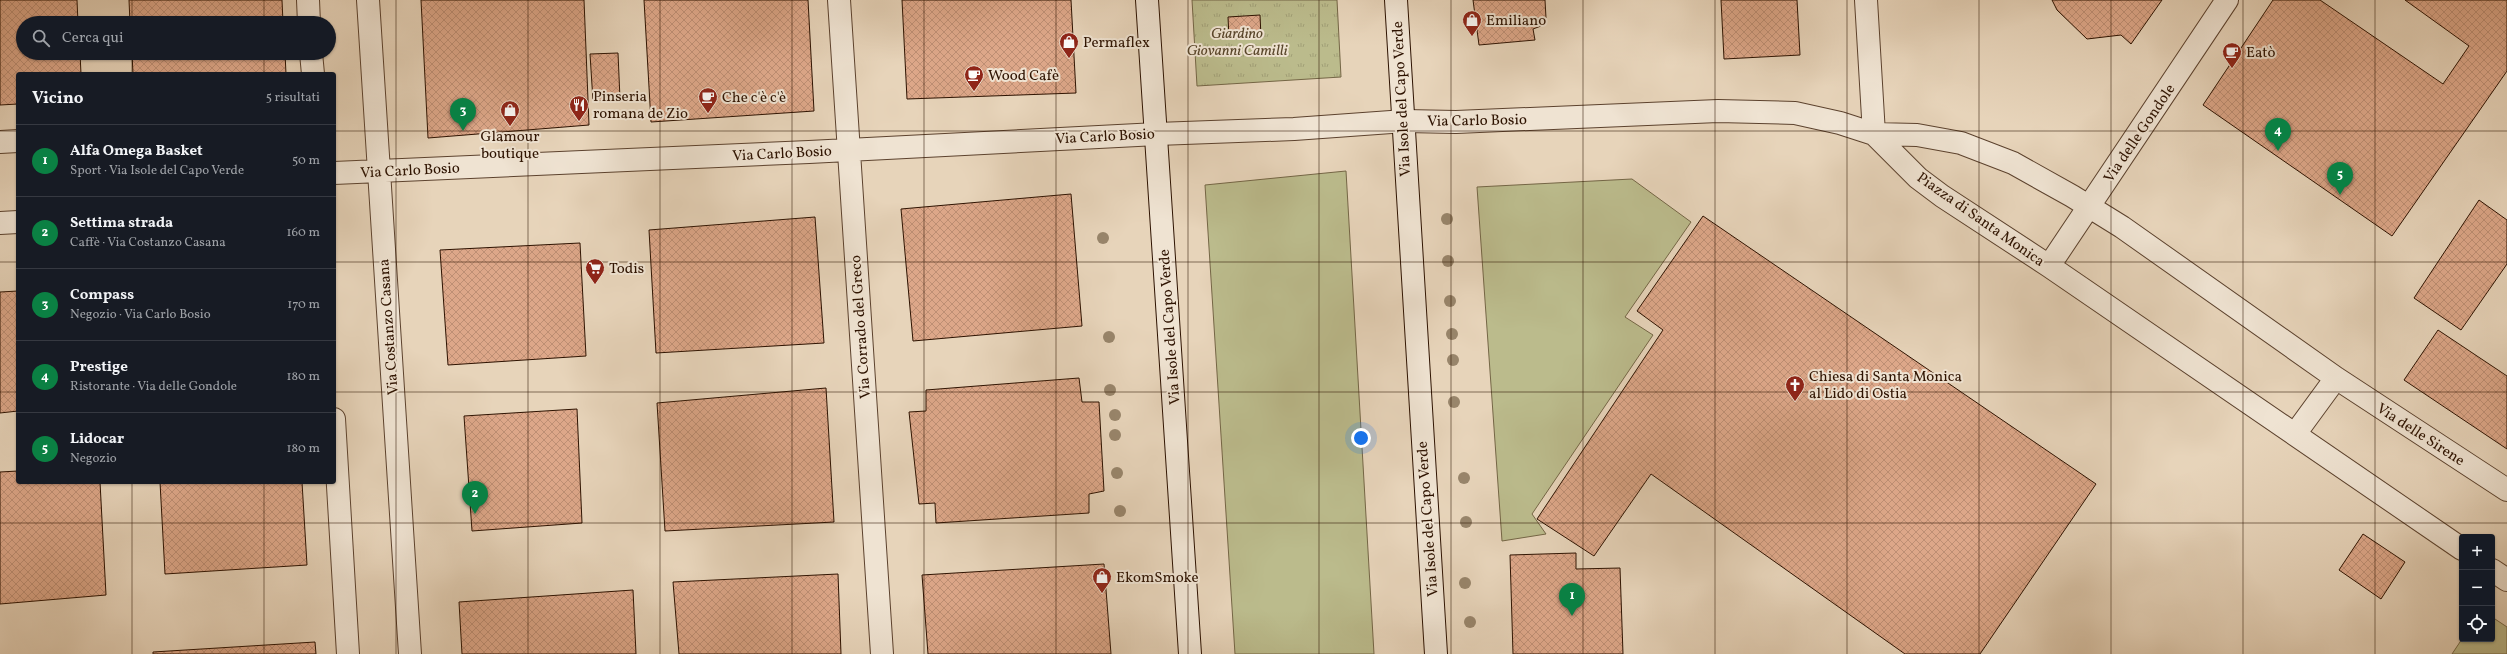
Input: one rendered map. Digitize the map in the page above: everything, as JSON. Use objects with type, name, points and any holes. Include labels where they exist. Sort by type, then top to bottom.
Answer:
[{"type":"street","points":[[308,0],[309,16]]},
{"type":"street","name":"Via Costanzo Casana","points":[[368,0],[410,654]]},
{"type":"street","name":"Via Corrado del Greco","points":[[839,0],[882,654]]},
{"type":"street","name":"Via Isole del Capo Verde","points":[[1147,0],[1190,654]]},
{"type":"street","name":"Via Isole del Capo Verde","points":[[1396,0],[1405,121],[1405,174],[1436,654]]},
{"type":"street","points":[[1866,0],[1874,134],[1917,135],[1961,143],[2013,164],[2090,207],[2336,378],[2295,434],[2459,547]]},
{"type":"street","name":"Via delle Gondole","points":[[2049,266],[2228,0]]},
{"type":"street","points":[[312,60],[313,72]]},
{"type":"street","name":"Via Carlo Bosio","points":[[336,173],[849,150],[1157,134],[1294,129],[1405,121],[1456,122],[1718,111],[1770,112],[1818,117],[1874,134]]},
{"type":"street","name":"Piazza di Santa Monica","points":[[1874,134],[1918,178],[1942,196],[2049,266],[2295,434]]},
{"type":"street","points":[[0,142],[16,141]]},
{"type":"street","points":[[0,223],[16,222]]},
{"type":"street","name":"Via delle Sirene","points":[[2336,378],[2507,490]]},
{"type":"street","points":[[336,453],[348,654]]},
{"type":"street","points":[[2495,572],[2507,580]]},
{"type":"green space","name":"Giardino Giovanni Camilli","points":[[1192,0],[1337,0],[1341,77],[1197,86]]},
{"type":"green space","points":[[1346,171],[1374,654],[1235,654],[1205,185]]},
{"type":"green space","points":[[1632,179],[1691,222],[1625,317],[1653,335],[1532,514],[1546,534],[1502,541],[1477,187]]},
{"type":"green space","points":[[2495,619],[2507,627],[2507,654],[2452,654],[2460,642],[2495,642]]},
{"type":"building","points":[[0,0],[77,0],[78,16],[16,16],[16,60],[80,60],[81,72],[16,72],[16,104],[0,105]]},
{"type":"building","points":[[129,0],[282,0],[283,16],[130,16]]},
{"type":"building","points":[[421,0],[584,0],[589,125],[428,138]]},
{"type":"building","points":[[644,0],[808,0],[814,111],[651,122]]},
{"type":"building","points":[[902,0],[1071,0],[1076,93],[907,99]]},
{"type":"building","points":[[1473,0],[1545,0],[1546,18],[1536,18],[1541,26],[1533,29],[1535,40],[1479,45]]},
{"type":"building","points":[[1721,0],[1797,0],[1800,55],[1724,59]]},
{"type":"building","points":[[2052,0],[2162,0],[2131,44],[2121,35],[2087,39],[2057,10]]},
{"type":"building","points":[[2273,0],[2320,0],[2443,84],[2469,46],[2405,0],[2507,0],[2507,71],[2392,236],[2203,105]]},
{"type":"building","points":[[1260,15],[1261,37],[1229,38],[1228,17]]},
{"type":"building","points":[[618,53],[620,99],[593,101],[590,54]]},
{"type":"building","points":[[132,60],[285,60],[286,72],[133,72]]},
{"type":"building","points":[[1071,194],[1082,326],[913,341],[901,209]]},
{"type":"building","points":[[2479,200],[2507,220],[2507,264],[2461,330],[2414,298]]},
{"type":"building","name":"Chiesa di Santa Monica al Lido di Ostia","points":[[1703,216],[2096,484],[1980,654],[1905,654],[1651,474],[1594,556],[1537,519],[1663,330],[1637,311]]},
{"type":"building","points":[[815,217],[824,343],[656,353],[649,230]]},
{"type":"building","points":[[580,243],[586,356],[448,365],[440,250]]},
{"type":"building","points":[[16,291],[16,411],[0,413],[0,292]]},
{"type":"building","points":[[2438,330],[2507,376],[2507,449],[2404,380]]},
{"type":"building","points":[[1079,378],[1082,402],[1099,402],[1104,491],[1089,494],[1089,513],[936,523],[935,503],[919,504],[909,412],[926,411],[926,390]]},
{"type":"building","points":[[826,388],[834,522],[665,531],[657,403]]},
{"type":"building","points":[[577,409],[582,523],[472,531],[464,416]]},
{"type":"building","points":[[16,471],[16,484],[100,484],[106,595],[0,604],[0,472]]},
{"type":"building","points":[[160,484],[302,484],[307,565],[165,574]]},
{"type":"building","points":[[2363,534],[2405,562],[2381,599],[2339,570]]},
{"type":"building","points":[[1576,553],[1576,569],[1620,568],[1623,654],[1513,654],[1510,555]]},
{"type":"building","points":[[1104,564],[1111,654],[928,654],[922,575]]},
{"type":"building","points":[[838,574],[841,654],[679,654],[673,582]]},
{"type":"building","points":[[633,590],[636,654],[462,654],[459,602]]},
{"type":"building","points":[[315,642],[316,654],[153,654],[153,652]]},
{"type":"place","name":"Emiliano","points":[[1472,37]]},
{"type":"place","name":"Permaflex","points":[[1069,59]]},
{"type":"place","name":"Eatò","points":[[2232,69]]},
{"type":"place","name":"Wood Cafè","points":[[974,92]]},
{"type":"place","name":"Che c'è c'è","points":[[708,114]]},
{"type":"place","name":"Pinseria romana de Zio","points":[[579,122]]},
{"type":"place","name":"Glamour boutique","points":[[510,127]]},
{"type":"place","name":"Compass","points":[[463,131]]},
{"type":"place","name":"Prestige","points":[[2278,151]]},
{"type":"place","name":"Lidocar","points":[[2340,195]]},
{"type":"place","name":"Todis","points":[[595,285]]},
{"type":"place","name":"Chiesa di Santa Monica al Lido di Ostia","points":[[1795,402]]},
{"type":"place","name":"Settima strada","points":[[475,514]]},
{"type":"place","name":"EkomSmoke","points":[[1102,594]]},
{"type":"place","name":"Alfa Omega Basket","points":[[1572,616]]}]
